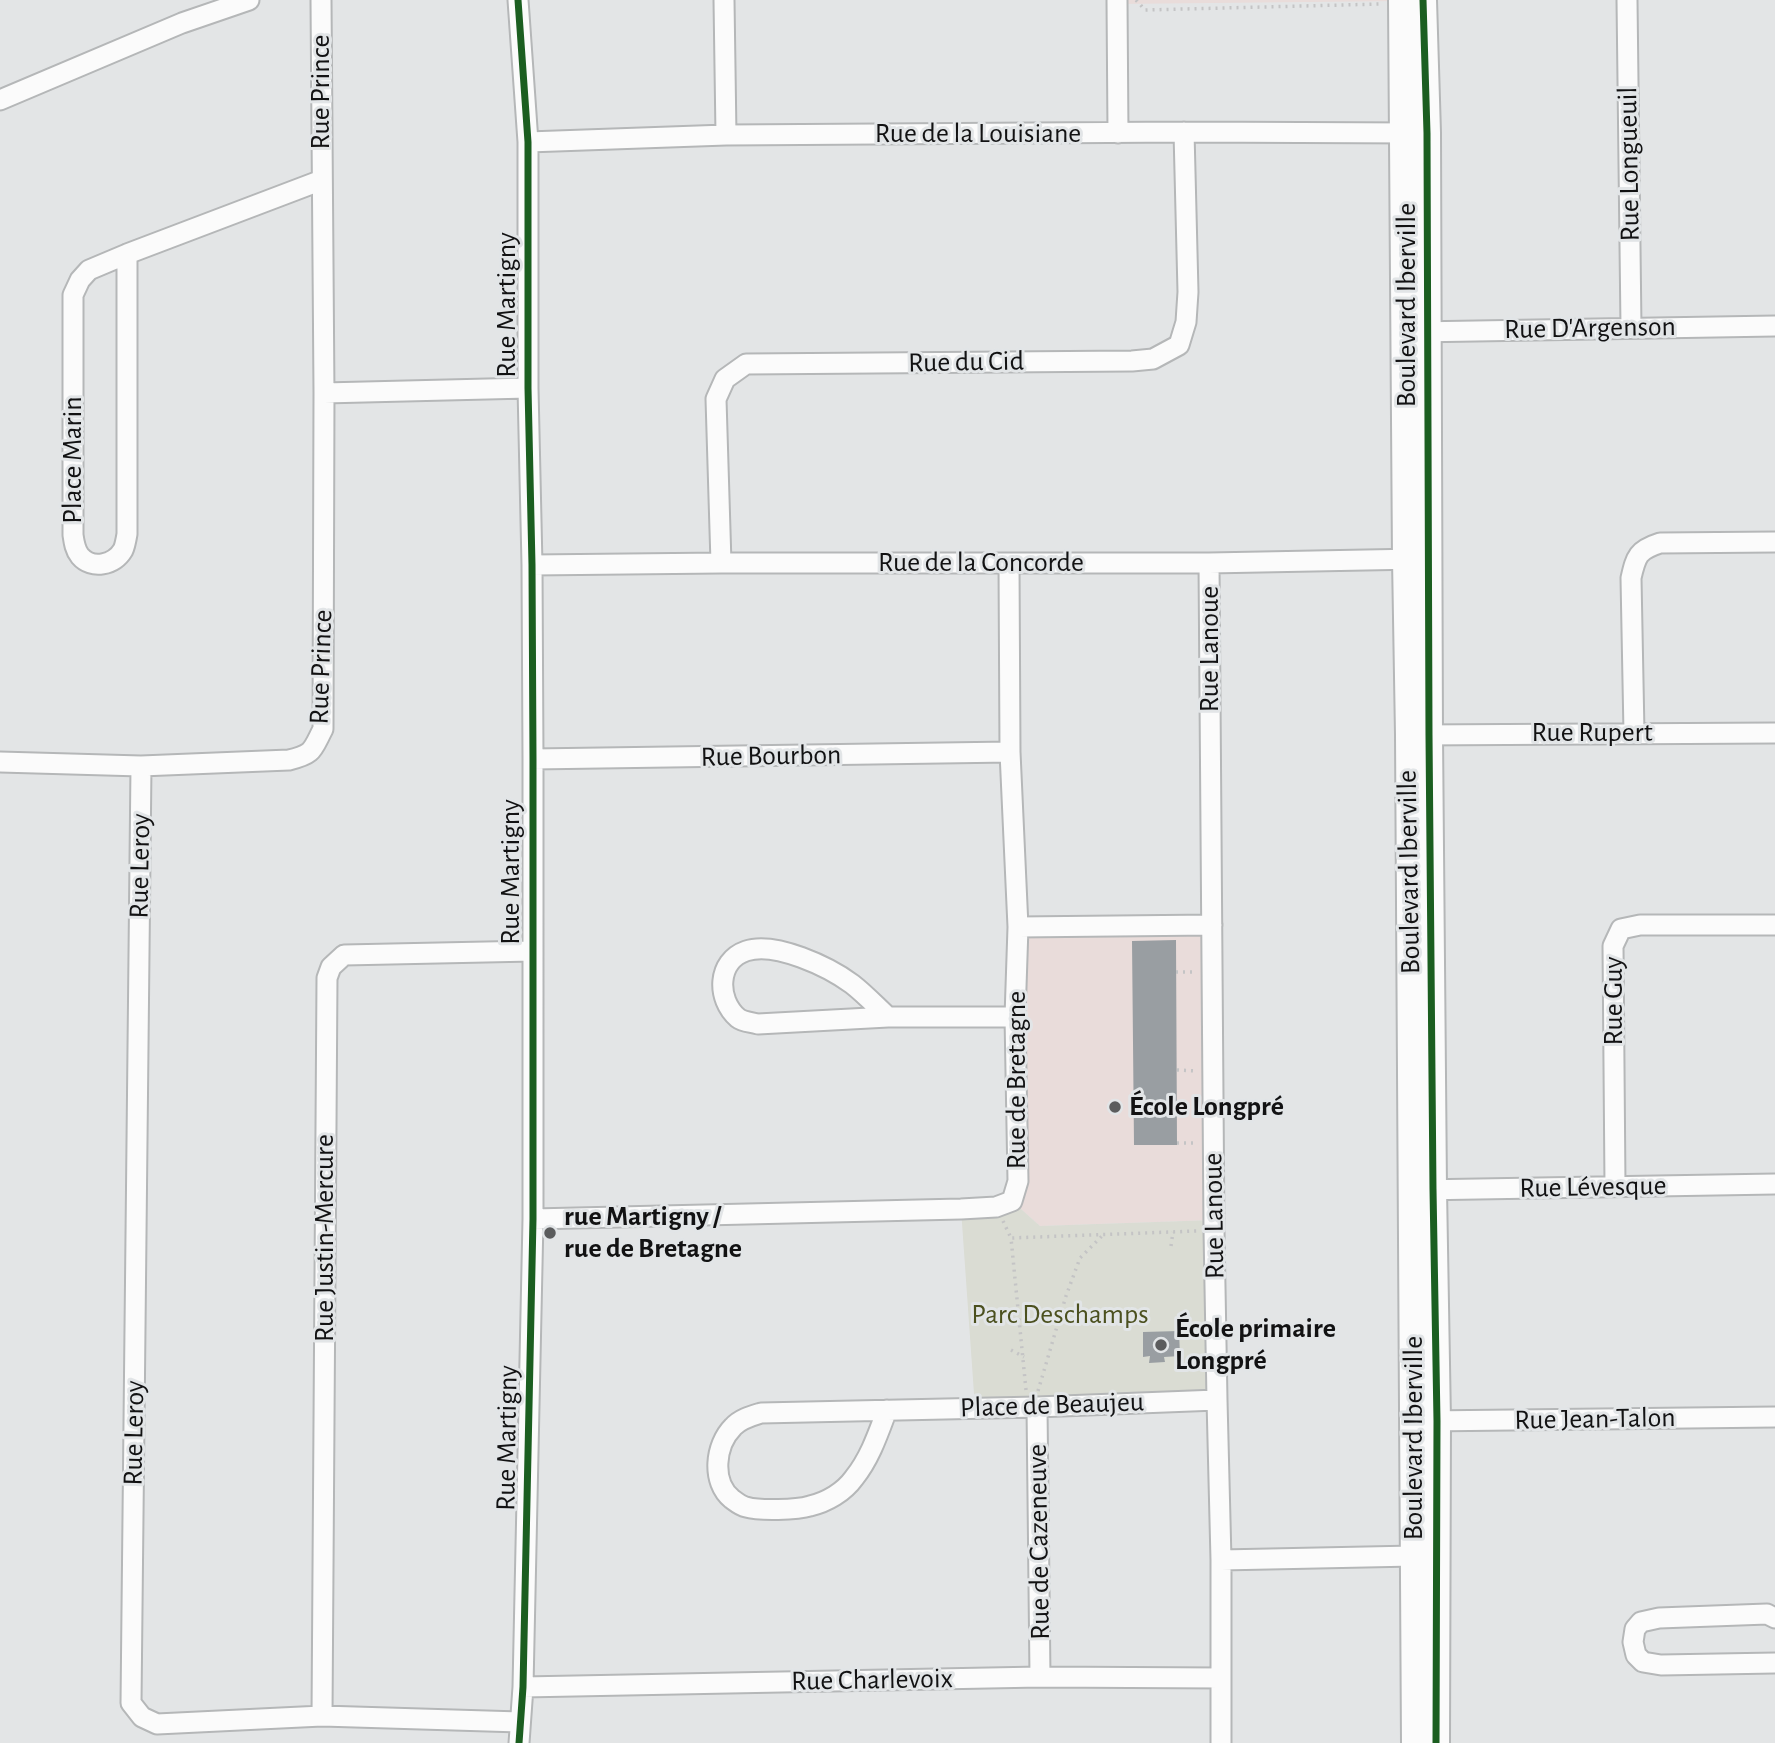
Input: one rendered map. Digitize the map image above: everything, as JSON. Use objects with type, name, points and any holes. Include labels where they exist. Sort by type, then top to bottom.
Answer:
[{"type":"street","points":[[0,100],[182,23],[249,0]]},
{"type":"street","name":"Rue Prince","points":[[0,762],[141,766],[289,760],[306,756],[323,729],[321,0]]},
{"type":"street","name":"Rue Martigny","points":[[518,0],[528,142],[533,759],[533,1219],[523,1687],[519,1743]]},
{"type":"street","points":[[724,0],[726,135]]},
{"type":"street","points":[[1117,0],[1118,134]]},
{"type":"street","name":"Rue Longueuil","points":[[1627,0],[1631,327]]},
{"type":"street","name":"Boulevard Iberville","points":[[1409,1],[1415,133],[1425,1421],[1425,1555],[1415,1743]]},
{"type":"street","name":"Rue du Cid","points":[[721,563],[716,399],[725,379],[746,364],[1132,360],[1153,359],[1179,345],[1186,322],[1188,292],[1184,132]]},
{"type":"street","name":"Rue de la Louisiane","points":[[528,142],[726,135],[1415,133]]},
{"type":"street","name":"Place Marin","points":[[127,254],[127,534],[124,548],[116,559],[103,565],[91,564],[80,556],[73,535],[73,295],[80,280],[89,270],[127,254],[321,180]]},
{"type":"street","name":"Rue D'Argenson","points":[[1417,332],[1775,326]]},
{"type":"street","points":[[324,393],[528,388]]},
{"type":"street","points":[[1634,733],[1631,578],[1636,559],[1645,548],[1660,543],[1775,542]]},
{"type":"street","name":"Rue de la Concorde","points":[[532,565],[1209,563],[1417,559]]},
{"type":"street","name":"Rue de Bretagne","points":[[533,1219],[961,1209],[996,1207],[1012,1201],[1018,1181],[1018,927],[1010,752],[1009,563]]},
{"type":"street","name":"Rue Lanoue","points":[[1209,563],[1214,1230],[1222,1743]]},
{"type":"street","name":"Rue Rupert","points":[[1419,735],[1775,733]]},
{"type":"street","name":"Rue Bourbon","points":[[533,759],[1010,752]]},
{"type":"street","name":"Rue Leroy","points":[[141,766],[131,1703],[142,1717],[157,1724],[321,1716],[520,1722]]},
{"type":"street","points":[[1018,927],[1212,925]]},
{"type":"street","name":"Rue Guy","points":[[1615,1186],[1613,946],[1621,929],[1640,925],[1775,925]]},
{"type":"street","points":[[888,1017],[852,984],[791,952],[763,949],[747,951],[727,966],[722,980],[723,995],[730,1009],[740,1020],[758,1024],[888,1017],[1016,1017]]},
{"type":"street","name":"Rue Justin-Mercure","points":[[321,1716],[327,978],[331,967],[344,955],[533,951]]},
{"type":"street","name":"Rue Lévesque","points":[[1422,1190],[1775,1184]]},
{"type":"street","name":"Place de Beaujeu","points":[[887,1410],[870,1453],[853,1480],[832,1498],[808,1507],[744,1507],[730,1497],[718,1478],[718,1460],[723,1440],[744,1418],[761,1413],[887,1410],[1032,1398],[1217,1400]]},
{"type":"street","name":"Rue de Cazeneuve","points":[[1032,1398],[1040,1677]]},
{"type":"street","name":"Rue Jean-Talon","points":[[1425,1421],[1775,1418]]},
{"type":"street","points":[[1221,1560],[1425,1555]]},
{"type":"street","name":"Boulevard Iberville","points":[[1425,1555],[1436,1743]]},
{"type":"street","points":[[1775,1618],[1767,1614],[1659,1618],[1641,1622],[1635,1629],[1633,1642],[1636,1656],[1643,1662],[1661,1665],[1775,1663]]},
{"type":"street","name":"Rue Charlevoix","points":[[523,1687],[1040,1677],[1220,1678]]},
{"type":"path","points":[[1136,0],[1145,10],[1409,1]]},
{"type":"path","points":[[1287,0],[1287,6]]},
{"type":"path","points":[[1032,1398],[1024,1356],[1011,1238],[1214,1230]]},
{"type":"path","points":[[1171,1247],[1173,1232]]},
{"type":"path","points":[[1032,1398],[1038,1392],[1080,1258],[1103,1235]]},
{"type":"path","points":[[1011,1350],[1024,1356]]},
{"type":"shaded area","points":[[1117,0],[1402,0],[1402,1],[1117,4]]},
{"type":"shaded area","name":"École Longpré","points":[[1212,925],[1215,1220],[1040,1226],[1012,1201],[1018,927]]},
{"type":"green space","name":"Parc Deschamps","points":[[1012,1201],[1040,1226],[1215,1220],[1217,1400],[975,1408],[961,1209]]},
{"type":"building","name":"École Longpré","points":[[1176,940],[1177,1145],[1134,1145],[1132,941]]},
{"type":"building","name":"École primaire Longpré","points":[[1179,1331],[1180,1356],[1164,1357],[1165,1362],[1149,1363],[1150,1356],[1143,1357],[1143,1332]]},
{"type":"cycle path","points":[[518,0],[528,142],[533,759],[533,1219],[523,1687],[519,1743]]},
{"type":"cycle path","points":[[1423,0],[1427,133],[1429,735],[1437,1421],[1436,1743]]},
{"type":"place","name":"École Longpré","points":[[1115,1107]]},
{"type":"place","name":"rue Martigny / rue de Bretagne","points":[[550,1233]]},
{"type":"place","name":"École primaire Longpré","points":[[1161,1345]]}]
